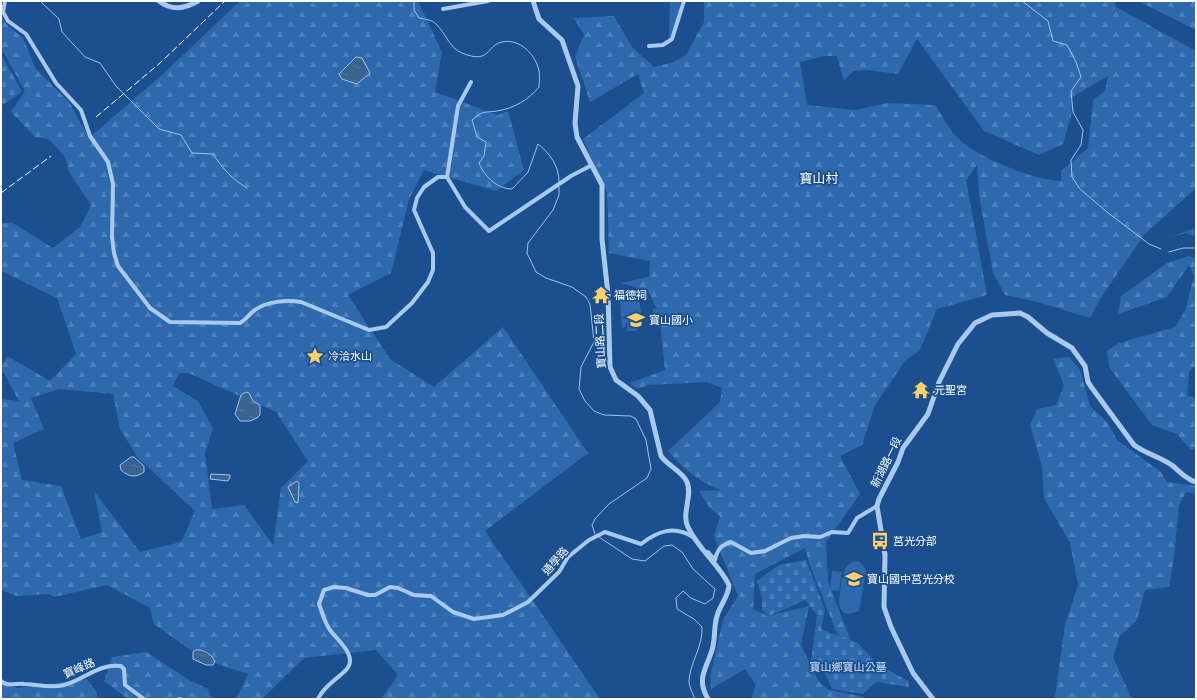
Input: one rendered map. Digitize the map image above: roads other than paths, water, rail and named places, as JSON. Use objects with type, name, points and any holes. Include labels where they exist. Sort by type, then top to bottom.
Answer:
[{"type":"street","points":[[5,1],[3,12],[8,21],[26,34],[56,83],[81,110],[90,136],[108,162],[113,184],[112,237],[114,253],[118,266],[150,308],[170,322],[240,323],[248,319],[253,311],[264,304],[294,301],[302,302],[369,330],[386,327],[412,303],[431,276],[433,270],[433,253],[414,210],[417,198],[424,187],[438,177],[448,177]]},
{"type":"street","points":[[159,1],[167,6],[177,8],[188,6],[198,1]]},
{"type":"street","points":[[443,9],[488,1]]},
{"type":"street","name":"寶山路二段","points":[[533,1],[539,19],[562,40],[578,86],[575,123],[577,136],[602,185],[602,239],[608,300],[610,368],[616,380],[638,396],[650,410],[661,456],[686,480],[688,484],[686,525],[692,536],[729,585],[728,592],[716,617],[712,650],[702,675],[702,684],[708,699]]},
{"type":"street","points":[[649,46],[663,46],[672,40],[684,1]]},
{"type":"street","points":[[471,82],[458,106],[448,177],[465,208],[489,231],[571,176],[592,165]]},
{"type":"street","name":"新湖路一段","points":[[933,699],[913,673],[891,627],[884,607],[885,555],[878,506],[879,499],[898,462],[903,448],[928,414],[939,382],[958,344],[975,323],[992,315],[1020,313],[1072,348],[1085,366],[1088,382],[1132,443],[1142,451],[1166,462],[1187,478],[1196,482]]},
{"type":"street","name":"通學路","points":[[318,699],[350,663],[350,658],[343,645],[329,629],[319,604],[324,590],[334,587],[346,588],[368,595],[375,595],[390,587],[398,588],[414,595],[431,596],[454,612],[474,619],[503,615],[528,602],[559,572],[568,557],[595,537],[605,532],[641,544],[652,536],[668,529],[692,536],[715,560],[717,551],[723,544],[731,542],[751,553],[766,551],[791,538],[820,537],[832,532],[848,533],[857,518],[878,506]]},
{"type":"street","name":"寶峰路","points":[[1,680],[10,685],[64,685],[98,669],[113,665],[121,666],[124,669],[125,685],[144,699]]},
{"type":"water","points":[[356,57],[362,58],[370,73],[357,84],[342,79],[339,74]]},
{"type":"water","points":[[246,392],[249,393],[253,401],[260,405],[260,415],[250,421],[240,421],[235,414],[241,395]]},
{"type":"water","points":[[131,457],[134,457],[144,466],[144,472],[132,476],[121,470],[120,465]]},
{"type":"water","points":[[211,474],[230,475],[230,477],[228,481],[210,479]]},
{"type":"water","points":[[297,481],[299,483],[298,503],[295,502],[288,487]]},
{"type":"water","points":[[196,650],[201,650],[209,654],[215,661],[213,665],[206,665],[193,659],[193,652]]},
{"type":"waterway","points":[[40,1],[59,19],[62,32],[85,57],[100,63],[116,86],[159,129],[181,135],[192,153],[213,154],[228,173],[247,188]]},
{"type":"waterway","points":[[414,1],[414,10],[419,18],[435,23],[454,48],[462,53],[471,56],[483,56],[497,44],[509,41],[521,45],[531,54],[539,71],[539,87],[526,100],[515,106],[504,110],[484,112],[472,120],[477,137],[486,142],[484,156],[479,163],[484,173],[492,181],[501,187],[512,189],[528,172],[538,144],[556,165],[559,182]]},
{"type":"waterway","points":[[1022,1],[1048,21],[1053,41],[1067,45],[1076,62],[1081,77],[1071,91],[1073,112],[1083,130],[1081,145],[1071,160],[1072,177],[1080,189],[1107,212],[1149,244],[1161,249]]},
{"type":"waterway","points":[[559,187],[559,195],[553,210],[528,243],[527,253],[536,272],[546,278],[572,287],[586,297],[590,304],[594,342],[581,367],[579,389],[585,401],[594,411],[604,415],[631,416],[636,419],[646,440],[651,469],[647,478],[609,504],[595,519],[592,525],[595,534]]},
{"type":"waterway","points":[[1169,252],[1183,248],[1196,248]]},
{"type":"waterway","points":[[599,537],[632,559],[645,561],[664,546],[672,545],[682,552],[693,569],[715,589],[713,598],[705,604],[691,598],[683,591],[676,598],[677,609],[694,619],[702,627],[701,641],[689,681],[690,688],[695,699]]},
{"type":"railway","points":[[96,117],[160,63],[225,1]]},
{"type":"railway","points":[[1,193],[51,156]]},
{"type":"place","name":"福德祠","points":[[601,295]]},
{"type":"place","name":"寶山國小","points":[[636,320]]},
{"type":"place","name":"冷洽水山","points":[[315,356]]},
{"type":"place","name":"元聖宮","points":[[921,390]]},
{"type":"place","name":"莒光分部","points":[[880,541]]},
{"type":"place","name":"寶山國中莒光分校","points":[[854,579]]},
{"type":"district","name":"寶山村","points":[[819,178]]},
{"type":"park label","name":"寶山鄉寶山公墓","points":[[848,667]]}]
